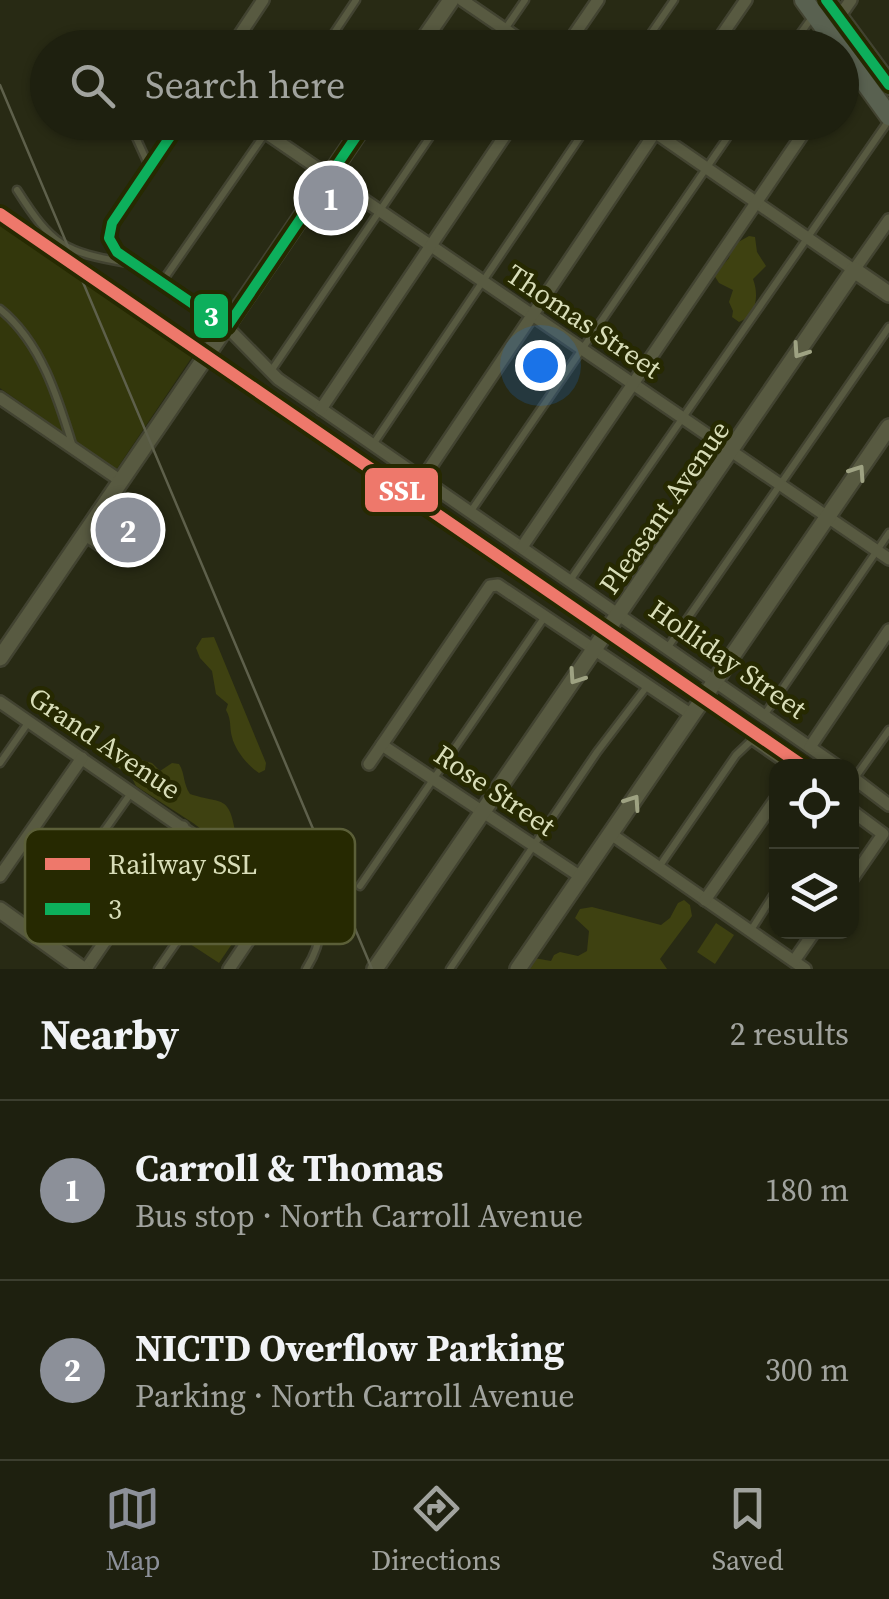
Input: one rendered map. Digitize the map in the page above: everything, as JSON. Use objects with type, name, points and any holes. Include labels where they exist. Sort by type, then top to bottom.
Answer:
[{"type":"main road","points":[[822,12],[840,30]]},
{"type":"main road","points":[[859,49],[887,77]]},
{"type":"main road","points":[[859,80],[889,118]]},
{"type":"street","points":[[242,30],[262,0]]},
{"type":"street","points":[[430,30],[451,0]]},
{"type":"street","points":[[462,0],[505,29]]},
{"type":"street","points":[[577,30],[598,0]]},
{"type":"street","points":[[725,30],[746,0]]},
{"type":"street","points":[[822,12],[851,0]]},
{"type":"street","points":[[149,168],[167,140]]},
{"type":"street","name":"Thomas Street","points":[[284,140],[328,177],[889,559]]},
{"type":"street","points":[[0,658],[354,140]]},
{"type":"street","points":[[321,409],[502,140]]},
{"type":"street","points":[[422,478],[651,140]]},
{"type":"street","points":[[673,140],[706,168],[889,294]]},
{"type":"street","points":[[522,547],[799,140]]},
{"type":"street","name":"Holliday Street","points":[[149,168],[112,223],[108,238],[117,252],[227,327],[270,372],[321,409],[828,759]]},
{"type":"street","name":"Pleasant Avenue","points":[[379,963],[889,220]]},
{"type":"street","points":[[0,398],[122,481]]},
{"type":"street","points":[[518,969],[889,427]]},
{"type":"street","points":[[369,764],[490,586],[506,587],[692,715]]},
{"type":"street","points":[[810,746],[889,630]]},
{"type":"street","name":"Grand Avenue","points":[[0,702],[185,829]]},
{"type":"street","name":"Holliday Street","points":[[753,739],[782,759]]},
{"type":"street","name":"Rose Street","points":[[382,745],[581,877]]},
{"type":"street","points":[[33,829],[82,758]]},
{"type":"street","points":[[859,782],[889,805]]},
{"type":"street","points":[[705,900],[769,810]]},
{"type":"street","points":[[859,816],[882,834],[859,868]]},
{"type":"street","points":[[611,834],[799,965],[811,939]]},
{"type":"street","points":[[0,876],[25,840]]},
{"type":"street","points":[[0,910],[25,928]]},
{"type":"street","points":[[48,944],[84,969],[101,944]]},
{"type":"street","points":[[229,969],[246,944]]},
{"type":"street","points":[[379,963],[398,969]]},
{"type":"lane","points":[[336,30],[356,0]]},
{"type":"lane","points":[[505,29],[525,0]]},
{"type":"lane","points":[[654,30],[674,0]]},
{"type":"lane","points":[[571,579],[889,118]]},
{"type":"lane","points":[[137,140],[149,168]]},
{"type":"lane","points":[[162,282],[262,140]]},
{"type":"lane","points":[[270,372],[427,140]]},
{"type":"lane","points":[[374,444],[578,140]]},
{"type":"lane","points":[[471,512],[725,140]]},
{"type":"lane","points":[[17,190],[41,229],[69,249],[134,264]]},
{"type":"lane","points":[[0,309],[15,321],[54,385],[73,448]]},
{"type":"lane","points":[[668,647],[889,327]]},
{"type":"lane","points":[[84,536],[106,552],[124,527],[108,500]]},
{"type":"lane","points":[[765,714],[889,533]]},
{"type":"lane","points":[[360,886],[547,614]]},
{"type":"lane","points":[[450,969],[532,846],[648,685]]},
{"type":"lane","points":[[0,764],[29,722]]},
{"type":"lane","points":[[859,770],[889,730]]},
{"type":"lane","points":[[659,868],[736,755],[753,739]]},
{"type":"lane","points":[[106,829],[132,792]]},
{"type":"lane","points":[[750,931],[769,902]]},
{"type":"lane","points":[[158,969],[175,944]]},
{"type":"lane","points":[[306,969],[319,944]]},
{"type":"shaded area","points":[[0,211],[196,351],[116,470],[0,388]]},
{"type":"shaded area","points":[[755,237],[757,252],[766,266],[753,279],[753,310],[739,322],[732,317],[729,302],[733,290],[719,283],[714,275],[729,258],[733,245]]},
{"type":"shaded area","points":[[214,637],[266,763],[265,770],[259,773],[236,747],[226,710],[228,704],[216,694],[212,671],[196,648],[202,638]]},
{"type":"shaded area","points":[[113,752],[152,763],[160,771],[172,763],[179,764],[190,794],[223,803],[234,829],[201,829],[136,786],[131,776],[106,760]]},
{"type":"shaded area","points":[[684,900],[690,905],[692,916],[660,959],[667,969],[526,969],[534,958],[551,961],[560,952],[578,956],[587,951],[589,931],[575,918],[580,909],[592,907],[661,925]]},
{"type":"shaded area","points":[[716,923],[734,935],[715,964],[697,952]]},
{"type":"shaded area","points":[[190,944],[232,944],[219,963]]},
{"type":"railway","points":[[0,85],[313,829]]},
{"type":"railway","points":[[355,929],[372,969]]},
{"type":"rail line","name":"SSL","points":[[0,214],[793,759]]},
{"type":"transit line","name":"3","points":[[826,0],[848,30]]},
{"type":"transit line","name":"3","points":[[859,45],[889,85]]},
{"type":"transit line","name":"3","points":[[168,140],[112,223],[109,238],[117,252],[227,327],[354,140]]},
{"type":"place","name":"Carroll & Thomas","points":[[331,198]]},
{"type":"place","name":"NICTD Overflow Parking","points":[[128,530]]}]
